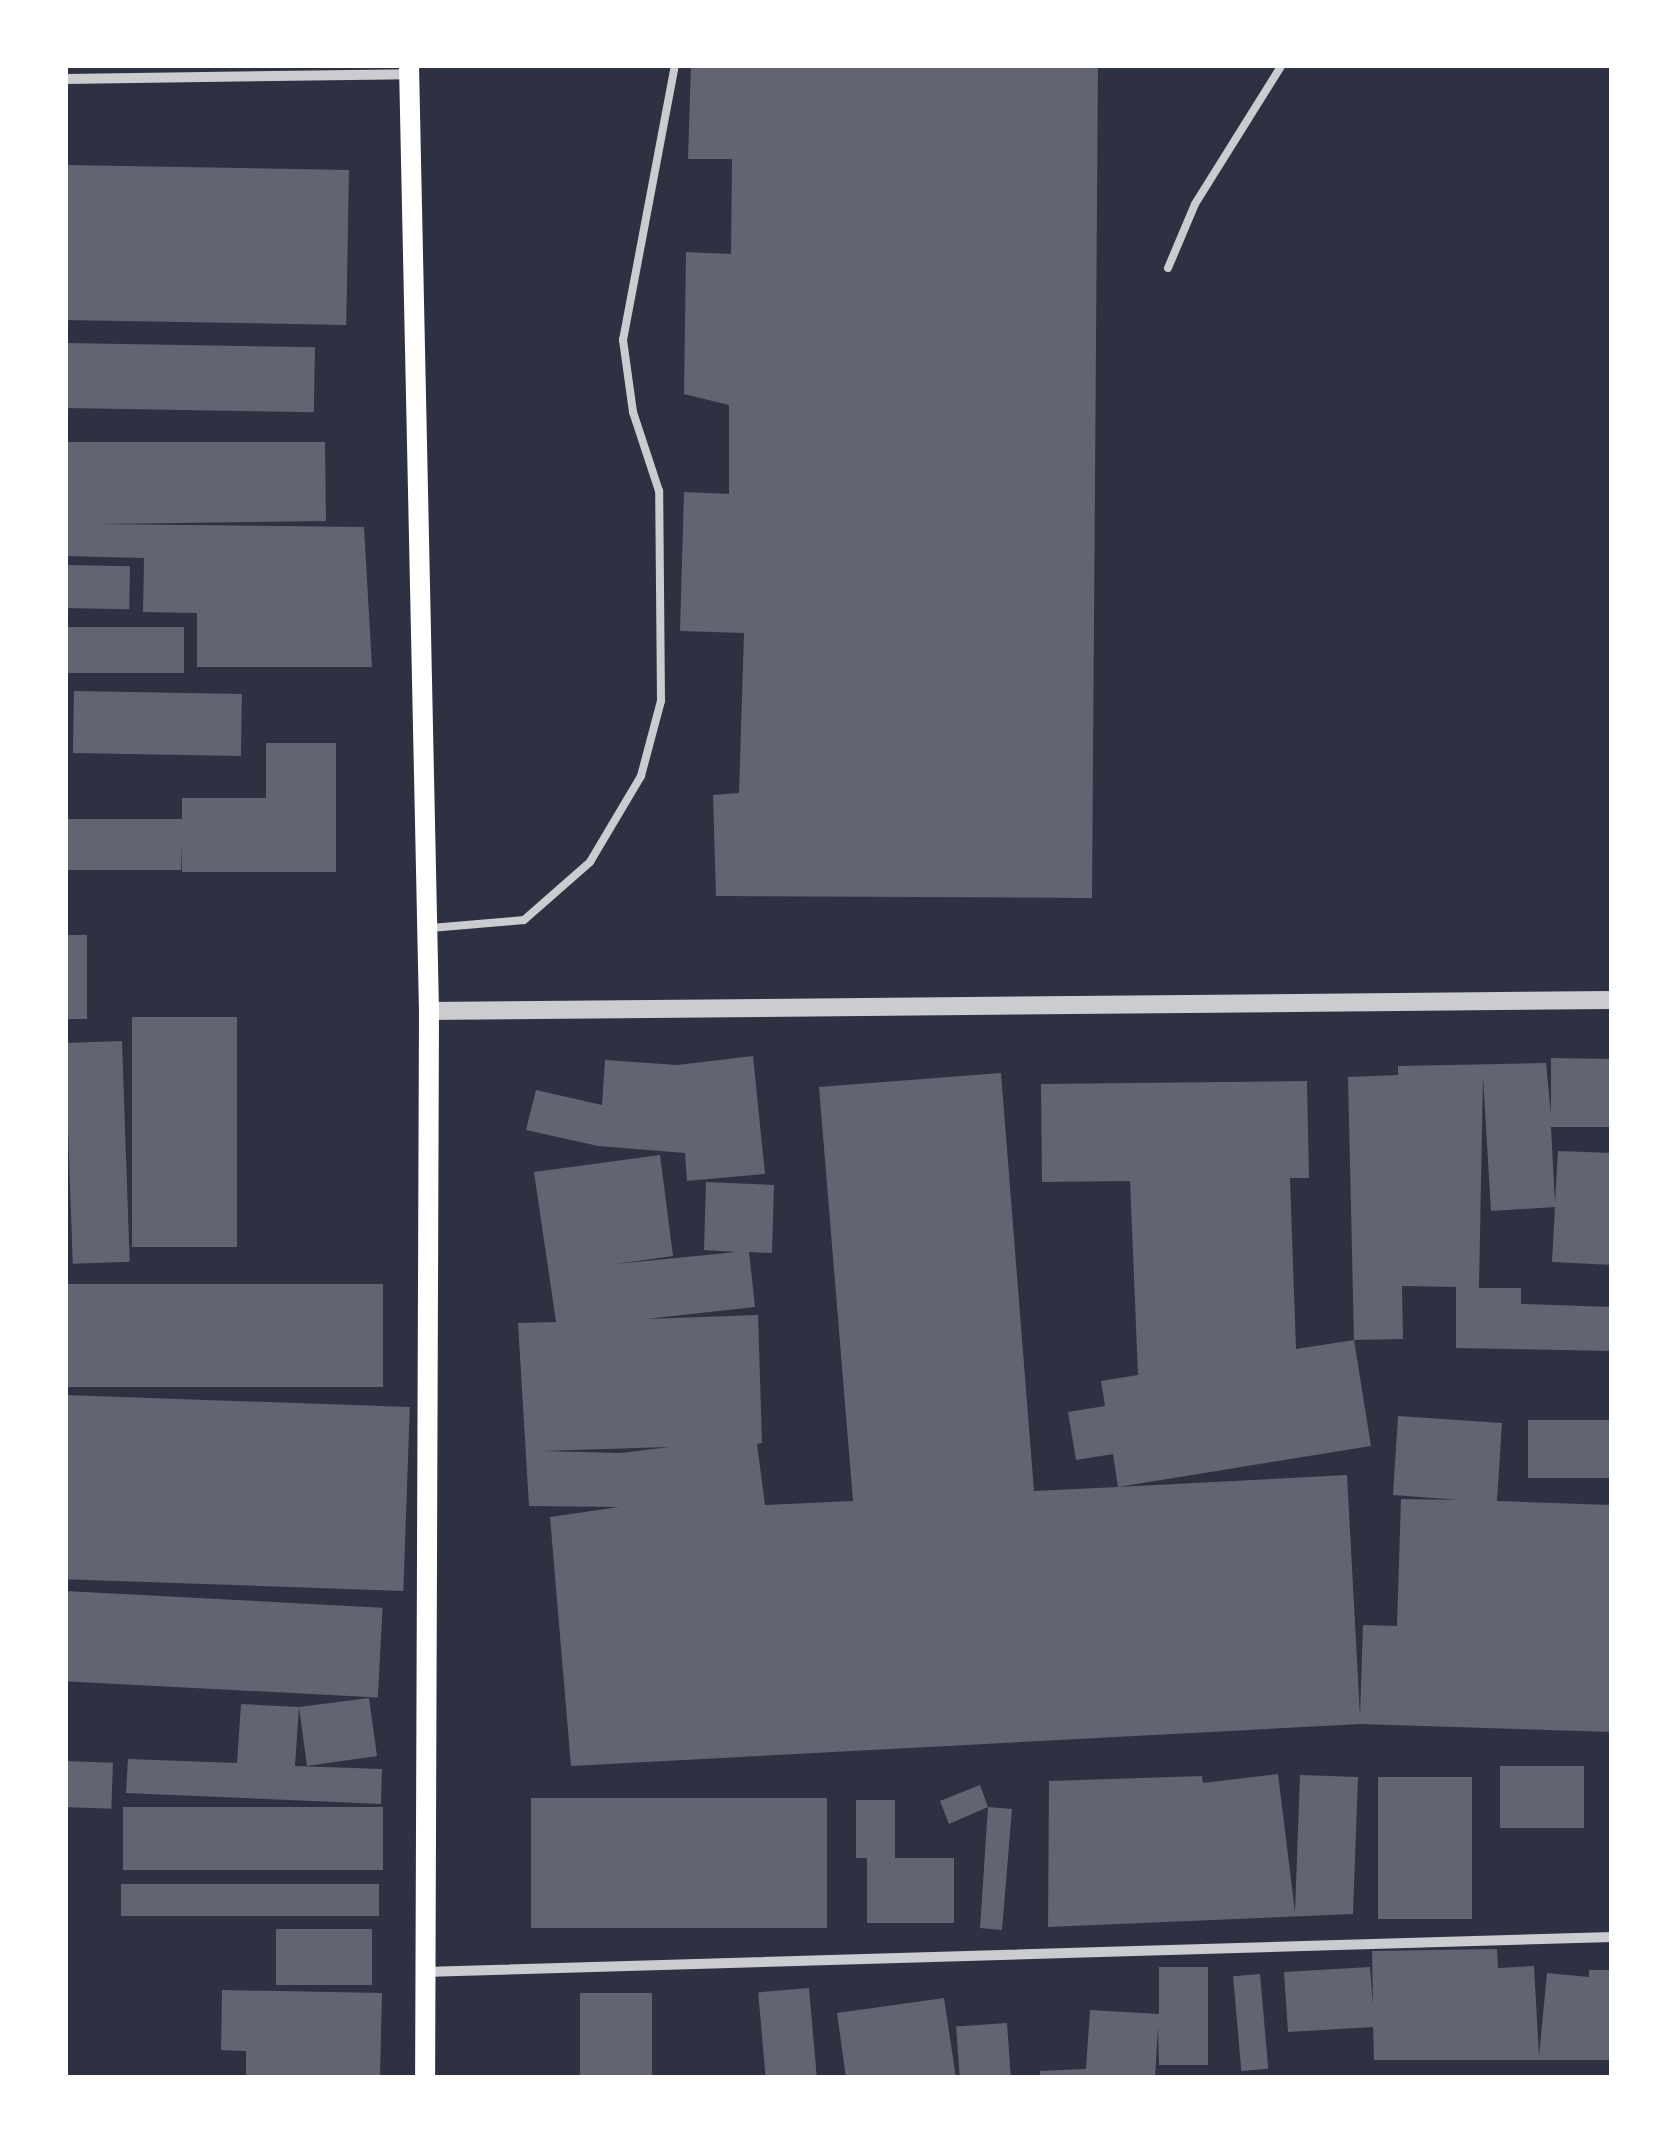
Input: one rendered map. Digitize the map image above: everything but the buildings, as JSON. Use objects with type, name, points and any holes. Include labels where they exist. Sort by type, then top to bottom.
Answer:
[{"type":"main road","points":[[409,69],[429,1011],[425,2078]]},
{"type":"street","points":[[65,80],[409,69]]},
{"type":"street","points":[[429,1011],[1612,1000]]},
{"type":"street","points":[[424,1972],[1612,1938]]},
{"type":"lane","points":[[427,928],[503,926],[524,920],[590,862],[641,776],[661,700],[659,491],[633,412],[623,340],[675,65]]},
{"type":"lane","points":[[1168,268],[1196,204],[1282,65]]}]
